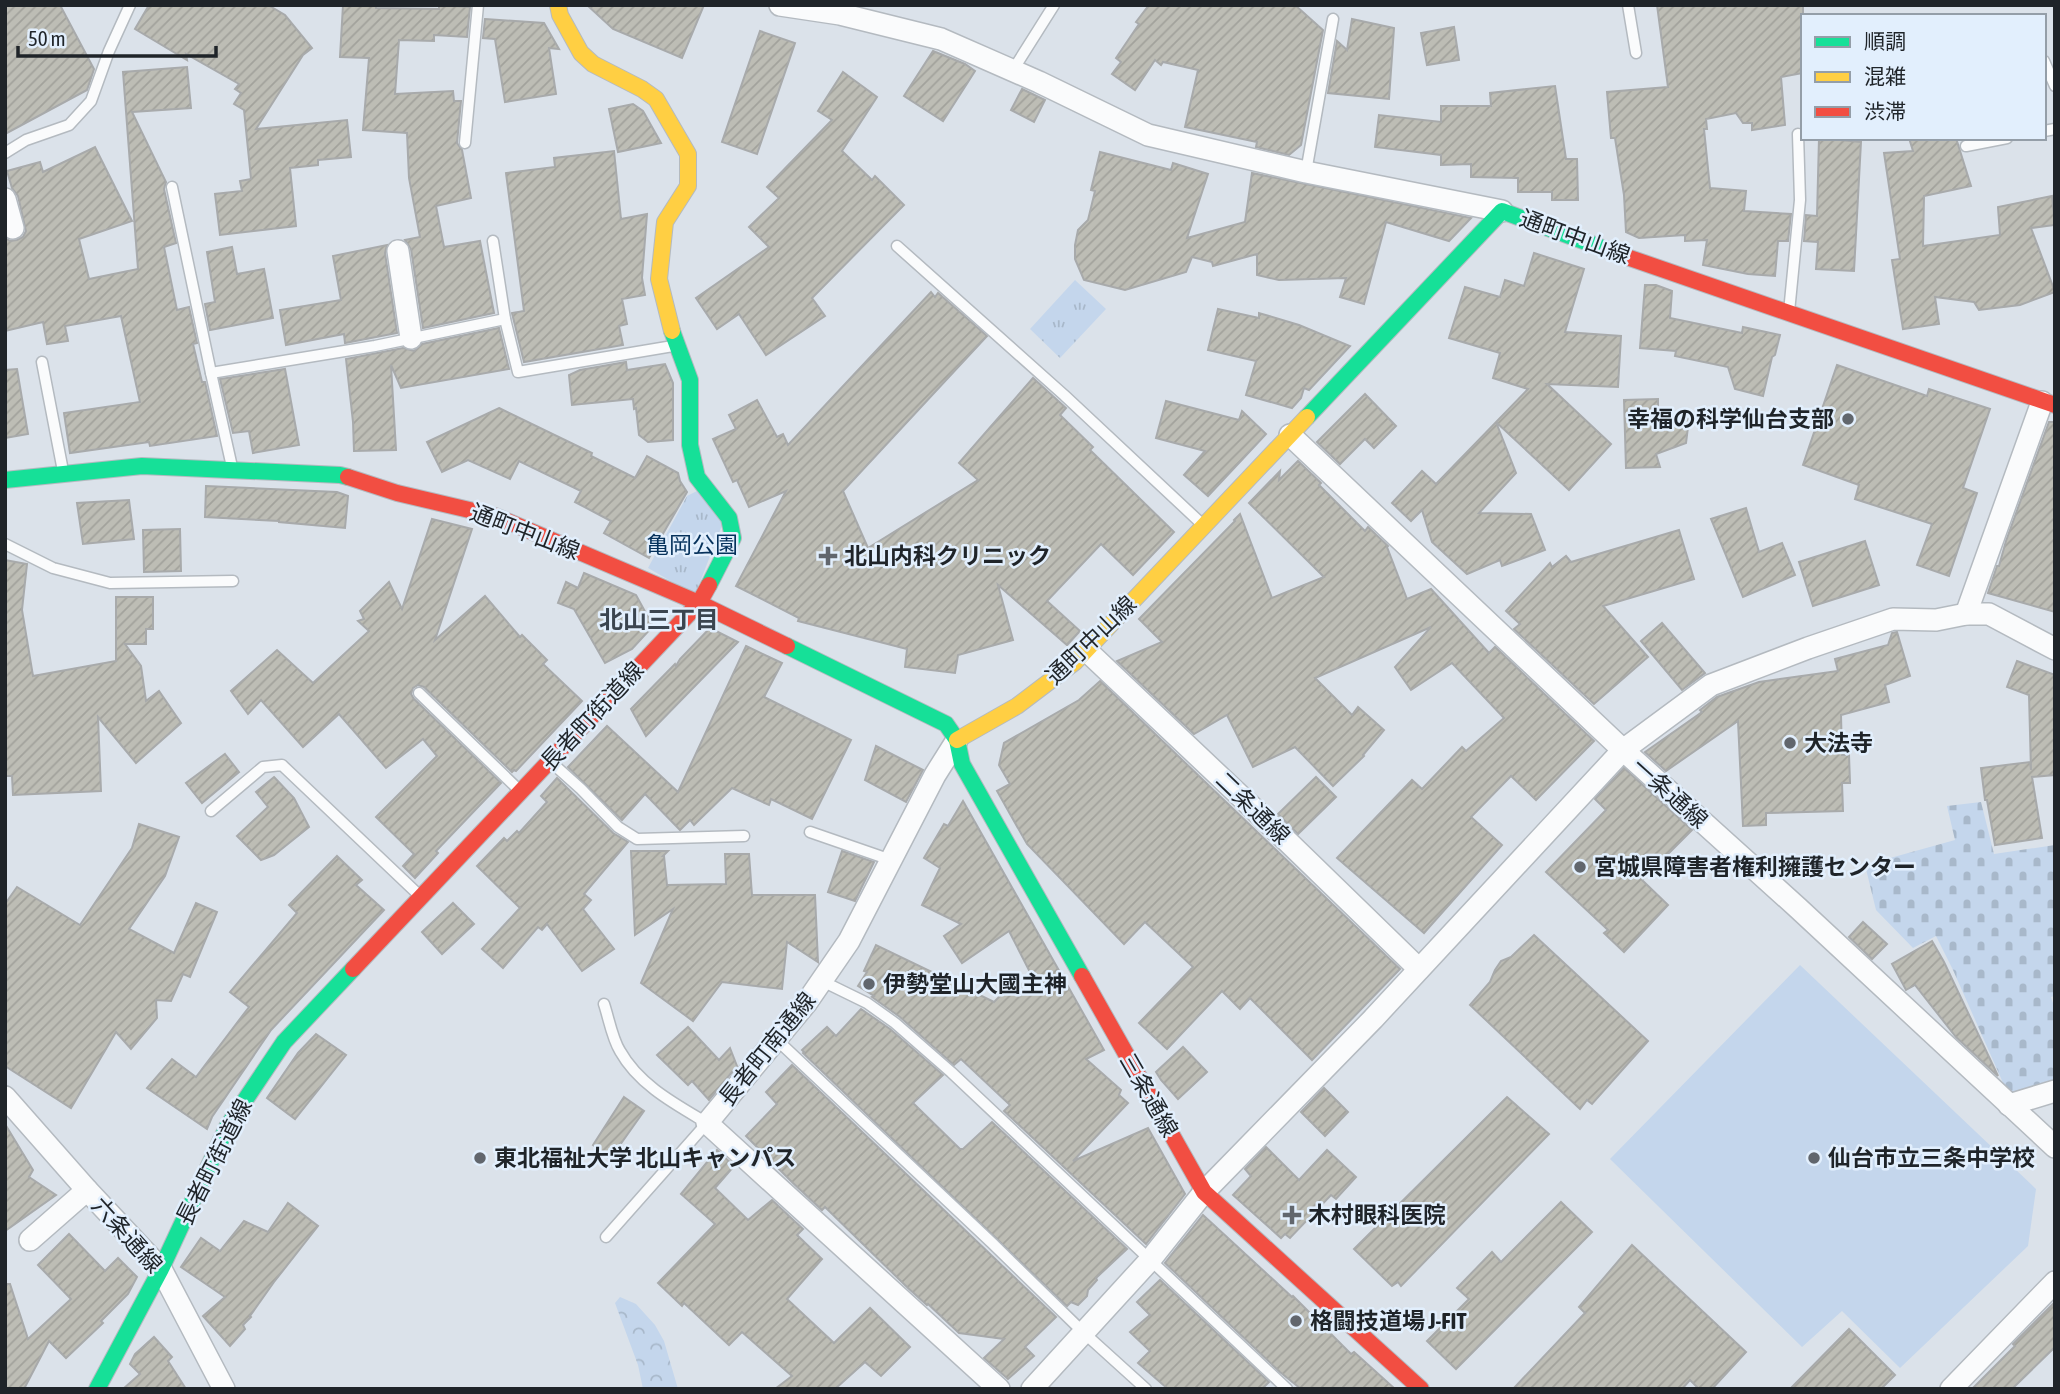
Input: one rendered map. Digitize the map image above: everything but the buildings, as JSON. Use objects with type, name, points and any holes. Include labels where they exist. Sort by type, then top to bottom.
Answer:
[{"type":"street","name":"長者町街道線","points":[[97,1389],[161,1269],[227,1127],[284,1042],[699,603],[733,538],[729,518],[697,477],[690,445],[690,380],[676,345],[659,279],[664,222],[688,186],[688,154],[656,99],[593,64],[581,53],[560,15],[558,5]]},
{"type":"street","points":[[780,5],[840,14],[941,39],[1013,70],[1148,135],[1306,172],[1502,211]]},
{"type":"street","points":[[5,199],[13,228]]},
{"type":"street","name":"通町中山線","points":[[5,480],[142,466],[340,475],[397,493],[495,516],[699,603],[946,724],[957,740],[1017,706],[1075,662],[1502,211],[2048,403]]},
{"type":"street","points":[[398,251],[411,338]]},
{"type":"street","points":[[1966,614],[2048,403]]},
{"type":"street","name":"一条通線","points":[[1290,435],[1623,750],[2055,1147]]},
{"type":"street","points":[[1032,1389],[1150,1260],[1204,1192],[1373,1019],[1623,750],[1711,685],[1893,619],[1936,620],[1966,614],[1989,614],[2055,649]]},
{"type":"street","name":"二条通線","points":[[1086,650],[1419,969]]},
{"type":"street","name":"長者町南通線","points":[[957,740],[935,775],[849,942],[822,981],[707,1123],[999,1389]]},
{"type":"street","name":"三条通線","points":[[957,740],[962,764],[1204,1192],[1421,1389]]},
{"type":"street","points":[[2010,1105],[2055,1091]]},
{"type":"street","name":"六条通線","points":[[5,1097],[161,1269],[224,1389]]},
{"type":"street","points":[[30,1241],[87,1190]]},
{"type":"street","points":[[1951,1389],[2055,1282]]},
{"type":"lane","points":[[5,153],[26,140],[69,125],[90,101],[130,5]]},
{"type":"lane","points":[[465,143],[478,5]]},
{"type":"lane","points":[[1013,70],[1054,5]]},
{"type":"lane","points":[[1628,5],[1636,52]]},
{"type":"lane","points":[[1306,172],[1333,19]]},
{"type":"lane","points":[[2046,66],[2055,86]]},
{"type":"lane","points":[[1789,314],[1800,200],[1798,134]]},
{"type":"lane","points":[[1966,146],[1997,140]]},
{"type":"lane","points":[[172,187],[233,470]]},
{"type":"lane","points":[[493,241],[505,319],[517,372],[676,345]]},
{"type":"lane","points":[[897,246],[1204,525]]},
{"type":"lane","points":[[211,373],[375,346],[505,319]]},
{"type":"lane","points":[[42,362],[64,474]]},
{"type":"lane","points":[[5,544],[53,568],[110,583],[233,581]]},
{"type":"lane","points":[[419,693],[521,792]]},
{"type":"lane","points":[[550,761],[582,789],[618,827],[637,839],[744,836]]},
{"type":"lane","points":[[211,811],[262,767],[282,765],[422,897]]},
{"type":"lane","points":[[810,832],[891,859]]},
{"type":"lane","points":[[822,981],[867,1003],[895,1023],[951,1072],[1287,1389]]},
{"type":"lane","points":[[604,1004],[619,1050],[634,1070],[657,1093],[707,1123],[606,1237]]},
{"type":"lane","points":[[776,1039],[1146,1389]]},
{"type":"green space","points":[[1075,280],[1106,309],[1060,358],[1030,329]]},
{"type":"green space","name":"亀岡公園","points":[[699,490],[724,520],[695,595],[648,568],[687,496]]},
{"type":"green space","points":[[1981,802],[1994,854],[2055,845],[2055,996],[2051,997],[2055,1009],[2055,1080],[2008,1094],[1936,936],[1913,948],[1876,910],[1865,865],[1955,840],[1947,806]]},
{"type":"green space","points":[[1800,965],[2036,1189],[2028,1246],[1900,1368],[1842,1311],[1802,1347],[1610,1159]]},
{"type":"green space","points":[[620,1297],[636,1304],[655,1325],[664,1341],[678,1389],[643,1389],[638,1365],[615,1303]]},
{"type":"traffic: fast","points":[[1307,417],[1502,211],[1624,256]]},
{"type":"traffic: fast","points":[[672,331],[690,380],[690,445],[697,477],[729,518],[733,538],[709,585]]},
{"type":"traffic: fast","points":[[5,480],[142,466],[348,477]]},
{"type":"traffic: fast","points":[[787,646],[946,724],[957,740],[962,764],[1082,976]]},
{"type":"traffic: fast","points":[[97,1389],[161,1269],[227,1127],[284,1042],[353,969]]},
{"type":"traffic: slow","points":[[558,5],[560,15],[581,53],[593,64],[656,99],[688,154],[688,186],[665,222],[659,279],[672,331]]},
{"type":"traffic: slow","points":[[957,740],[1017,706],[1075,662],[1307,417]]},
{"type":"traffic: jam","points":[[1624,256],[2055,405]]},
{"type":"traffic: jam","points":[[348,477],[397,493],[495,516],[699,603],[787,646]]},
{"type":"traffic: jam","points":[[353,969],[699,603],[709,585]]},
{"type":"traffic: jam","points":[[1082,976],[1204,1192],[1421,1389]]},
{"type":"place","name":"幸福の科学仙台支部","points":[[1848,419]]},
{"type":"place","name":"北山内科クリニック","points":[[828,556]]},
{"type":"place","name":"大法寺","points":[[1790,743]]},
{"type":"place","name":"宮城県障害者権利擁護センター","points":[[1580,867]]},
{"type":"place","name":"伊勢堂山大國主神","points":[[869,984]]},
{"type":"place","name":"東北福祉大学 北山キャンパス","points":[[480,1158]]},
{"type":"place","name":"仙台市立三条中学校","points":[[1814,1158]]},
{"type":"place","name":"木村眼科医院","points":[[1292,1215]]},
{"type":"place","name":"格闘技道場 J-FIT","points":[[1296,1321]]},
{"type":"district","name":"北山三丁目","points":[[659,619]]}]
